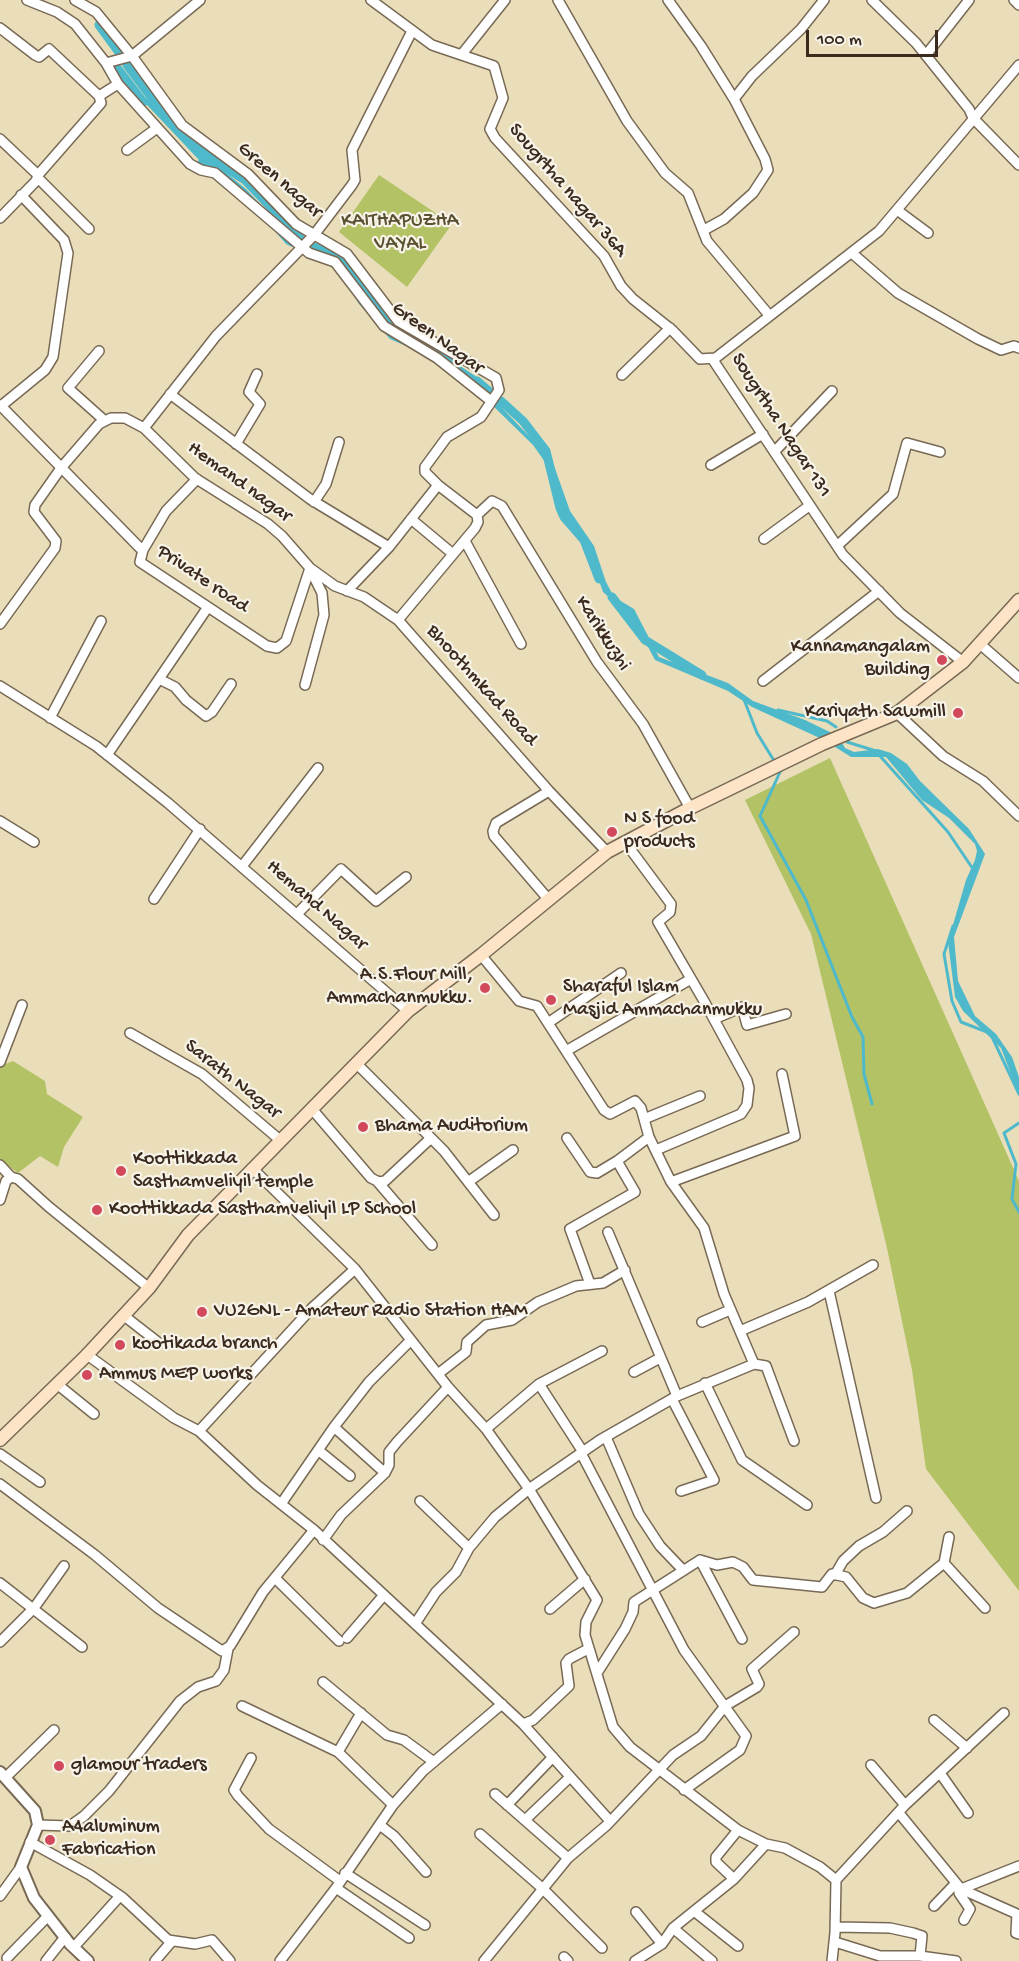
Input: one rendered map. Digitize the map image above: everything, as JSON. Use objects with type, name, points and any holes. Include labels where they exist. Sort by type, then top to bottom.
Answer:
[{"type":"main road","points":[[0,1440],[149,1288],[188,1235],[408,1011],[481,955],[607,852],[690,808],[822,744],[897,712],[963,663],[1019,600]]},
{"type":"street","points":[[27,0],[57,12],[75,24],[106,63],[132,56],[200,0]]},
{"type":"street","name":"Green nagar","points":[[75,0],[96,12],[132,56],[182,125],[248,174],[296,224],[347,254],[398,321],[496,378],[499,390],[475,423],[447,437],[427,462],[425,472],[477,515]]},
{"type":"street","name":"Sougrtha nagar 36A","points":[[371,0],[440,49],[462,54],[494,66],[503,98],[490,129],[495,138],[604,256],[621,286],[670,328],[700,359],[715,358],[712,360]]},
{"type":"street","points":[[462,54],[505,0]]},
{"type":"street","points":[[558,0],[627,121],[665,173],[688,193],[707,241],[769,315]]},
{"type":"street","points":[[668,0],[701,46],[734,99],[765,159],[768,170],[764,181],[747,199],[724,219],[704,230]]},
{"type":"street","points":[[734,99],[752,76],[801,29],[824,0]]},
{"type":"street","points":[[872,0],[926,55],[969,109],[973,118],[1019,165]]},
{"type":"street","points":[[926,55],[969,0]]},
{"type":"street","points":[[1014,0],[1019,5]]},
{"type":"street","points":[[0,28],[39,57],[49,49],[99,96],[101,103],[0,218]]},
{"type":"street","points":[[144,428],[216,336],[314,235],[355,180],[352,150],[412,31]]},
{"type":"street","name":"Green Nagar","points":[[106,63],[118,84],[190,164],[201,170],[215,173],[301,247],[335,262],[384,326],[437,358],[491,401]]},
{"type":"street","name":"Sougrtha Nagar 131","points":[[963,663],[900,613],[837,546],[712,360],[853,254],[879,231],[1019,65]]},
{"type":"street","points":[[99,96],[118,84]]},
{"type":"street","points":[[127,150],[157,128]]},
{"type":"street","points":[[0,139],[89,229]]},
{"type":"street","points":[[0,406],[45,370],[52,357],[68,252],[64,240],[21,195]]},
{"type":"street","points":[[897,210],[927,233]]},
{"type":"street","points":[[853,254],[898,293],[978,339],[1001,350],[1014,346],[1019,348]]},
{"type":"street","points":[[622,375],[670,328]]},
{"type":"street","points":[[0,624],[55,548],[56,541],[34,512],[35,505],[61,468],[99,424],[105,421],[68,388],[99,351]]},
{"type":"street","points":[[236,444],[260,404],[249,392],[257,374]]},
{"type":"street","points":[[775,451],[832,391]]},
{"type":"street","points":[[170,394],[314,502],[389,547]]},
{"type":"street","name":"Private road","points":[[0,406],[142,550]]},
{"type":"street","name":"Hemand nagar","points":[[105,421],[111,418],[125,418],[144,428],[197,479],[282,536],[310,568]]},
{"type":"street","points":[[711,465],[763,434]]},
{"type":"street","points":[[314,502],[326,484],[339,442]]},
{"type":"street","points":[[837,546],[893,494],[906,443],[940,452]]},
{"type":"street","name":"Private road","points":[[197,479],[166,511],[142,550],[140,562],[267,646],[277,648],[283,645],[289,636],[310,568]]},
{"type":"street","points":[[347,591],[389,547],[438,485]]},
{"type":"street","name":"Karikkuzhi","points":[[477,515],[492,501],[502,506],[597,662],[643,724],[690,808]]},
{"type":"street","points":[[764,539],[809,506]]},
{"type":"street","points":[[398,620],[465,540],[478,522],[477,515]]},
{"type":"street","points":[[411,519],[453,554]]},
{"type":"street","points":[[465,540],[521,644]]},
{"type":"street","points":[[305,685],[324,615],[322,593],[310,568]]},
{"type":"street","name":"Bhoothmkad Road","points":[[310,568],[347,591],[364,597],[398,620],[549,791],[607,852]]},
{"type":"street","points":[[763,681],[879,591]]},
{"type":"street","points":[[107,755],[208,607]]},
{"type":"street","points":[[50,718],[101,621]]},
{"type":"street","points":[[980,644],[1019,678]]},
{"type":"street","points":[[159,679],[175,687],[186,700],[206,716],[212,712],[231,684]]},
{"type":"street","name":"Hemand Nagar","points":[[0,686],[107,755],[200,829],[408,1011]]},
{"type":"street","points":[[897,712],[943,756],[983,781],[1019,816]]},
{"type":"street","points":[[243,865],[318,768]]},
{"type":"street","points":[[549,791],[496,823],[493,831],[549,900]]},
{"type":"street","points":[[0,821],[34,842]]},
{"type":"street","points":[[154,899],[200,829]]},
{"type":"street","points":[[625,842],[671,904],[673,908],[658,922],[747,1080],[747,1105],[736,1117],[656,1150]]},
{"type":"street","points":[[297,914],[341,869],[376,901],[406,877]]},
{"type":"street","points":[[481,955],[519,1001],[537,1005],[604,1110],[610,1114],[635,1101],[644,1119],[649,1137],[671,1182],[704,1228],[730,1310],[754,1364]]},
{"type":"street","points":[[548,1023],[621,973]]},
{"type":"street","points":[[566,1051],[691,979]]},
{"type":"street","points":[[0,1062],[22,1005]]},
{"type":"street","points":[[714,1019],[741,1007],[747,1025],[786,1014]]},
{"type":"street","name":"Sarath Nagar","points":[[130,1033],[202,1074],[280,1140]]},
{"type":"street","points":[[357,1064],[431,1138],[494,1215]]},
{"type":"street","points":[[671,1182],[795,1136],[782,1074]]},
{"type":"street","points":[[644,1119],[700,1096]]},
{"type":"street","points":[[312,1109],[432,1245]]},
{"type":"street","points":[[567,1138],[590,1172],[597,1173],[649,1137]]},
{"type":"street","points":[[377,1182],[385,1180],[431,1138]]},
{"type":"street","points":[[468,1182],[513,1150]]},
{"type":"street","points":[[590,1284],[570,1230],[635,1192],[617,1161]]},
{"type":"street","points":[[0,1165],[11,1177],[18,1179],[49,1208],[149,1288]]},
{"type":"street","points":[[252,1168],[355,1269],[448,1388],[486,1429],[529,1489],[597,1600],[586,1622],[588,1649],[613,1727],[630,1747],[659,1771],[738,1830],[766,1844],[785,1848],[820,1867],[836,1880]]},
{"type":"street","points":[[0,1200],[6,1181],[11,1177]]},
{"type":"street","points":[[608,1232],[674,1398],[714,1480],[681,1491]]},
{"type":"street","points":[[741,1331],[829,1291],[873,1265]]},
{"type":"street","points":[[199,1431],[312,1308],[355,1269]]},
{"type":"street","points":[[438,1374],[466,1352],[467,1342],[486,1325],[512,1320],[538,1302],[576,1286],[603,1283],[625,1270]]},
{"type":"street","points":[[829,1291],[876,1498]]},
{"type":"street","points":[[702,1322],[730,1310]]},
{"type":"street","points":[[123,1315],[159,1343]]},
{"type":"street","points":[[281,1504],[334,1427],[369,1382],[411,1340]]},
{"type":"street","points":[[486,1429],[539,1384],[602,1351]]},
{"type":"street","points":[[86,1354],[174,1418],[199,1431],[281,1504],[314,1530],[523,1724],[610,1821]]},
{"type":"street","points":[[634,1372],[660,1358]]},
{"type":"street","points":[[414,1624],[436,1592],[456,1572],[469,1548],[495,1517],[529,1489],[606,1437],[705,1383],[754,1364],[766,1366],[794,1441]]},
{"type":"street","points":[[705,1383],[742,1460],[807,1505]]},
{"type":"street","points":[[57,1384],[94,1414]]},
{"type":"street","points":[[539,1384],[582,1453],[684,1650],[746,1736],[744,1744],[684,1790]]},
{"type":"street","points":[[323,1540],[341,1515],[385,1473],[389,1465],[389,1452],[448,1388]]},
{"type":"street","points":[[334,1427],[385,1473]]},
{"type":"street","points":[[606,1437],[639,1514],[660,1546],[681,1568]]},
{"type":"street","points":[[318,1450],[350,1476]]},
{"type":"street","points":[[0,1454],[40,1482]]},
{"type":"street","points":[[0,1485],[196,1635],[219,1651],[228,1649]]},
{"type":"street","points":[[420,1501],[469,1548]]},
{"type":"street","points":[[835,1575],[843,1562],[859,1546],[883,1532],[907,1511]]},
{"type":"street","points":[[38,1825],[70,1826],[84,1816],[109,1791],[180,1701],[198,1687],[216,1681],[224,1670],[228,1649],[275,1578],[314,1530]]},
{"type":"street","points":[[597,1673],[625,1629],[633,1612],[634,1602],[700,1560],[717,1564],[733,1562],[743,1566],[753,1580],[822,1587],[832,1574],[846,1577],[863,1598],[874,1603],[907,1593],[944,1563],[949,1537]]},
{"type":"street","points":[[700,1560],[742,1639]]},
{"type":"street","points":[[944,1563],[985,1608]]},
{"type":"street","points":[[0,1642],[34,1608],[64,1566]]},
{"type":"street","points":[[275,1578],[343,1639],[384,1595]]},
{"type":"street","points":[[549,1609],[585,1579]]},
{"type":"street","points":[[0,1583],[82,1647]]},
{"type":"street","points":[[484,1961],[568,1858],[610,1821],[673,1755],[701,1736],[725,1706],[757,1687],[759,1684],[752,1669],[794,1632]]},
{"type":"street","points":[[523,1724],[533,1720],[569,1686],[566,1663],[568,1659],[588,1649]]},
{"type":"street","points":[[323,1682],[387,1735],[404,1740],[435,1762]]},
{"type":"street","points":[[280,1961],[381,1826],[393,1805],[423,1771],[502,1704]]},
{"type":"street","points":[[242,1706],[338,1752],[393,1805]]},
{"type":"street","points":[[338,1752],[361,1713]]},
{"type":"street","points":[[832,1961],[836,1927],[836,1880],[902,1809],[1004,1713]]},
{"type":"street","points":[[934,1720],[967,1748]]},
{"type":"street","points":[[0,1896],[21,1866],[38,1825],[35,1811],[3,1775],[54,1730]]},
{"type":"street","points":[[507,1805],[553,1757]]},
{"type":"street","points":[[251,1758],[234,1790],[237,1796],[269,1829],[340,1881],[409,1938]]},
{"type":"street","points":[[871,1765],[959,1886],[1017,1914],[1016,1934],[1019,1934]]},
{"type":"street","points":[[940,1773],[968,1813]]},
{"type":"street","points":[[525,1820],[570,1777]]},
{"type":"street","points":[[495,1794],[568,1858]]},
{"type":"street","points":[[381,1826],[394,1836],[426,1872]]},
{"type":"street","points":[[734,1879],[716,1862],[716,1857],[738,1830]]},
{"type":"street","points":[[480,1834],[542,1888],[602,1948]]},
{"type":"street","points":[[30,1842],[90,1875],[120,1896],[161,1936],[172,1941],[195,1944],[212,1940],[230,1961]]},
{"type":"street","points":[[635,1961],[662,1944],[673,1928],[734,1879],[766,1844]]},
{"type":"street","points":[[21,1866],[34,1898],[65,1937],[88,1961]]},
{"type":"street","points":[[934,1906],[959,1886],[1019,1866]]},
{"type":"street","points":[[340,1881],[425,1925]]},
{"type":"street","points":[[959,1886],[959,1893],[970,1909],[964,1920]]},
{"type":"street","points":[[74,1947],[120,1896]]},
{"type":"street","points":[[694,1911],[738,1946]]},
{"type":"street","points":[[636,1912],[662,1944]]},
{"type":"street","points":[[8,1958],[48,1916]]},
{"type":"street","points":[[836,1927],[913,1932],[922,1936],[920,1956]]},
{"type":"street","points":[[673,1928],[712,1961]]},
{"type":"street","points":[[46,1961],[65,1937]]},
{"type":"street","points":[[155,1961],[172,1941]]},
{"type":"street","points":[[835,1942],[880,1956],[920,1956],[956,1961]]},
{"type":"green space","name":"KAITHAPUZHA VAYAL","points":[[379,175],[452,224],[407,287],[339,232]]},
{"type":"green space","points":[[830,758],[1019,1181],[1019,1591],[926,1469],[912,1370],[887,1248],[811,934],[745,800]]},
{"type":"green space","points":[[13,1061],[45,1081],[47,1094],[83,1117],[64,1147],[58,1167],[40,1156],[18,1173],[0,1160],[0,1066]]},
{"type":"water","points":[[119,63],[145,97],[174,123],[191,144],[246,189],[296,243],[292,247],[286,244],[260,214],[196,163],[199,160],[147,105],[142,107],[110,65]]},
{"type":"water","points":[[302,242],[339,259],[363,300],[386,327],[454,362],[477,377],[504,410],[552,460],[570,511],[594,546],[606,582],[614,597],[634,609],[659,657],[728,683],[753,701],[805,720],[836,735],[824,740],[752,707],[728,691],[655,660],[634,620],[603,592],[589,553],[565,515],[550,469],[533,445],[487,400],[433,358],[390,339],[359,304],[335,267]]},
{"type":"water","points":[[841,741],[845,748],[854,752],[878,749],[891,753],[907,764],[920,781],[969,829],[985,854],[954,937],[958,981],[975,1016],[996,1034],[1012,1057],[1019,1077],[1019,1095],[1001,1048],[963,1011],[955,997],[948,942],[966,880],[975,860],[977,851],[975,844],[949,818],[922,800],[886,757],[851,757],[832,745]]},
{"type":"waterway","points":[[99,25],[121,55]]},
{"type":"waterway","points":[[127,65],[171,123],[215,161],[245,180],[300,238]]},
{"type":"waterway","points":[[312,246],[348,263],[379,313],[395,328],[457,365]]},
{"type":"waterway","points":[[477,381],[491,393]]},
{"type":"waterway","points":[[501,401],[523,421],[546,451],[560,508],[564,517],[584,540],[599,579]]},
{"type":"waterway","points":[[612,597],[645,640],[702,675]]},
{"type":"waterway","points":[[743,697],[757,733],[773,759]]},
{"type":"waterway","points":[[778,710],[827,721],[836,727]]},
{"type":"waterway","points":[[847,742],[876,751]]},
{"type":"waterway","points":[[880,756],[948,832],[973,869]]},
{"type":"waterway","points":[[780,772],[760,816],[806,900],[852,1017],[863,1037],[864,1074],[872,1104]]},
{"type":"waterway","points":[[953,926],[944,954],[952,1001],[961,1022],[987,1032]]},
{"type":"waterway","points":[[993,1039],[1019,1094]]},
{"type":"waterway","points":[[1019,1123],[1004,1133],[1016,1164],[1012,1199],[1019,1212]]},
{"type":"place","name":"Kannamangalam Building","points":[[942,660]]},
{"type":"place","name":"Kariyath Sawmill","points":[[958,713]]},
{"type":"place","name":"N S food products","points":[[612,832]]},
{"type":"place","name":"A.S.Flour Mill, Ammachanmukku.","points":[[485,988]]},
{"type":"place","name":"Sharaful Islam Masjid Ammachanmukku","points":[[551,1000]]},
{"type":"place","name":"Bhama Auditorium","points":[[363,1127]]},
{"type":"place","name":"Koottikkada Sasthamveliyil temple","points":[[121,1171]]},
{"type":"place","name":"Koottikkada Sasthamveliyil LP School","points":[[97,1210]]},
{"type":"place","name":"VU2GNL - Amateur Radio Station HAM","points":[[202,1312]]},
{"type":"place","name":"kootikada branch","points":[[120,1345]]},
{"type":"place","name":"Ammus MEP works","points":[[87,1375]]},
{"type":"place","name":"glamour traders","points":[[59,1766]]},
{"type":"place","name":"A4aluminum Fabrication","points":[[50,1840]]}]
